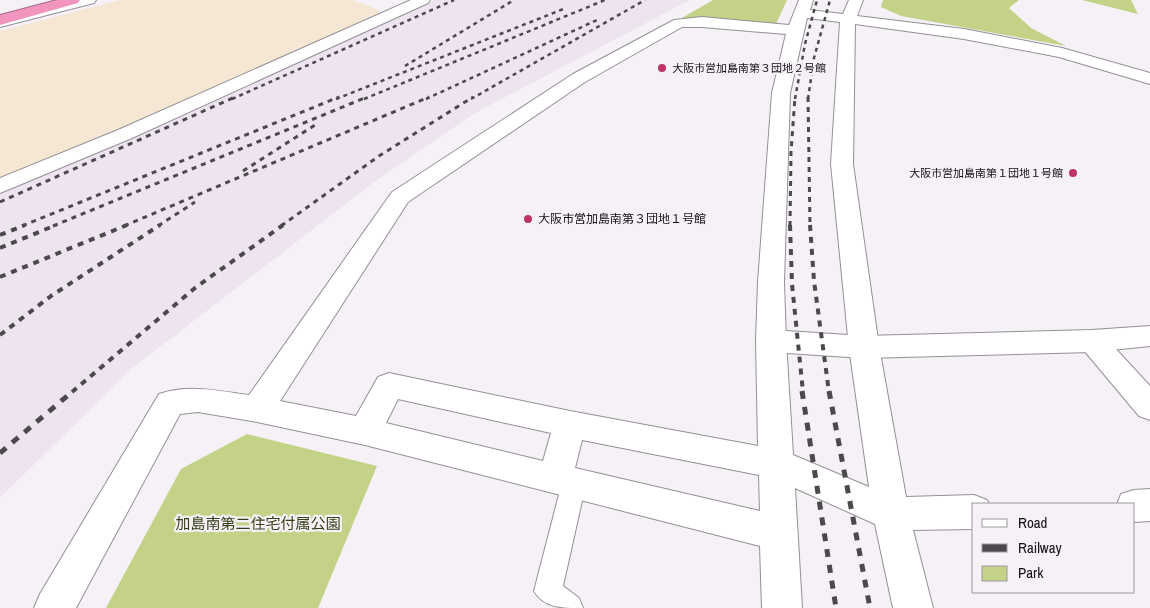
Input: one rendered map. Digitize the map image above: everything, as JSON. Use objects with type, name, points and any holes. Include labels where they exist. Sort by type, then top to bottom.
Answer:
[{"type":"highway","points":[[0,10],[39,0]]},
{"type":"highway","points":[[0,21],[73,0]]},
{"type":"street","points":[[0,21],[89,0]]},
{"type":"street","points":[[0,186],[125,134],[423,0]]},
{"type":"street","points":[[378,3],[399,11]]},
{"type":"street","points":[[852,10],[842,164],[864,348],[892,514],[913,608]]},
{"type":"street","points":[[256,409],[400,197],[578,78],[680,23],[852,10],[1062,53],[1150,79]]},
{"type":"street","points":[[782,608],[771,340],[772,282],[781,93],[801,14]]},
{"type":"street","points":[[771,340],[864,348],[1092,341],[1150,336]]},
{"type":"street","points":[[1092,341],[1150,407]]},
{"type":"street","points":[[365,431],[389,385],[570,424],[777,464],[892,514],[972,512]]},
{"type":"street","points":[[54,608],[170,403],[198,400],[256,409],[365,431],[780,533]]},
{"type":"street","points":[[565,481],[570,424]]},
{"type":"street","points":[[1135,506],[1150,505]]},
{"type":"lane","points":[[565,481],[548,591],[569,608]]},
{"type":"shaded area","points":[[120,0],[352,0],[379,10],[377,16],[127,127],[0,179],[0,31]]},
{"type":"shaded area","points":[[436,0],[690,0],[475,113],[377,180],[131,369],[0,498],[0,192],[111,146]]},
{"type":"green space","points":[[713,0],[787,0],[776,24],[682,18]]},
{"type":"green space","points":[[883,0],[1019,0],[1009,8],[1031,28],[1066,46],[901,16],[881,7]]},
{"type":"green space","points":[[1082,0],[1131,0],[1138,14]]},
{"type":"green space","name":"加島南第二住宅付属公園","points":[[247,434],[377,466],[318,608],[106,608],[181,469]]},
{"type":"railway","points":[[232,99],[454,0]]},
{"type":"railway","points":[[405,66],[514,0]]},
{"type":"railway","points":[[364,99],[605,0]]},
{"type":"railway","points":[[471,99],[645,0]]},
{"type":"railway","points":[[795,99],[805,44],[817,0]]},
{"type":"railway","points":[[808,99],[814,58],[830,0]]},
{"type":"railway","points":[[336,99],[566,8]]},
{"type":"railway","points":[[426,99],[597,20]]},
{"type":"railway","points":[[0,202],[235,97]]},
{"type":"railway","points":[[22,226],[339,97]]},
{"type":"railway","points":[[53,226],[367,97]]},
{"type":"railway","points":[[124,226],[429,97]]},
{"type":"railway","points":[[281,226],[379,156],[473,97]]},
{"type":"railway","points":[[790,225],[791,152],[795,97]]},
{"type":"railway","points":[[808,99],[810,226]]},
{"type":"railway","points":[[243,171],[315,125]]},
{"type":"railway","points":[[158,226],[195,202]]},
{"type":"railway","points":[[0,235],[25,225]]},
{"type":"railway","points":[[0,248],[56,225]]},
{"type":"railway","points":[[0,277],[127,225]]},
{"type":"railway","points":[[0,335],[51,296],[160,225]]},
{"type":"railway","points":[[72,392],[195,288],[283,225]]},
{"type":"railway","points":[[790,225],[792,284],[803,392]]},
{"type":"railway","points":[[810,225],[814,281],[829,392]]},
{"type":"railway","points":[[0,453],[73,391]]},
{"type":"railway","points":[[802,391],[836,608]]},
{"type":"railway","points":[[829,391],[870,608]]},
{"type":"place","name":"大阪市営加島南第３団地２号館","points":[[662,68]]},
{"type":"place","name":"大阪市営加島南第１団地１号館","points":[[1073,173]]},
{"type":"place","name":"大阪市営加島南第３団地１号館","points":[[528,219]]}]
